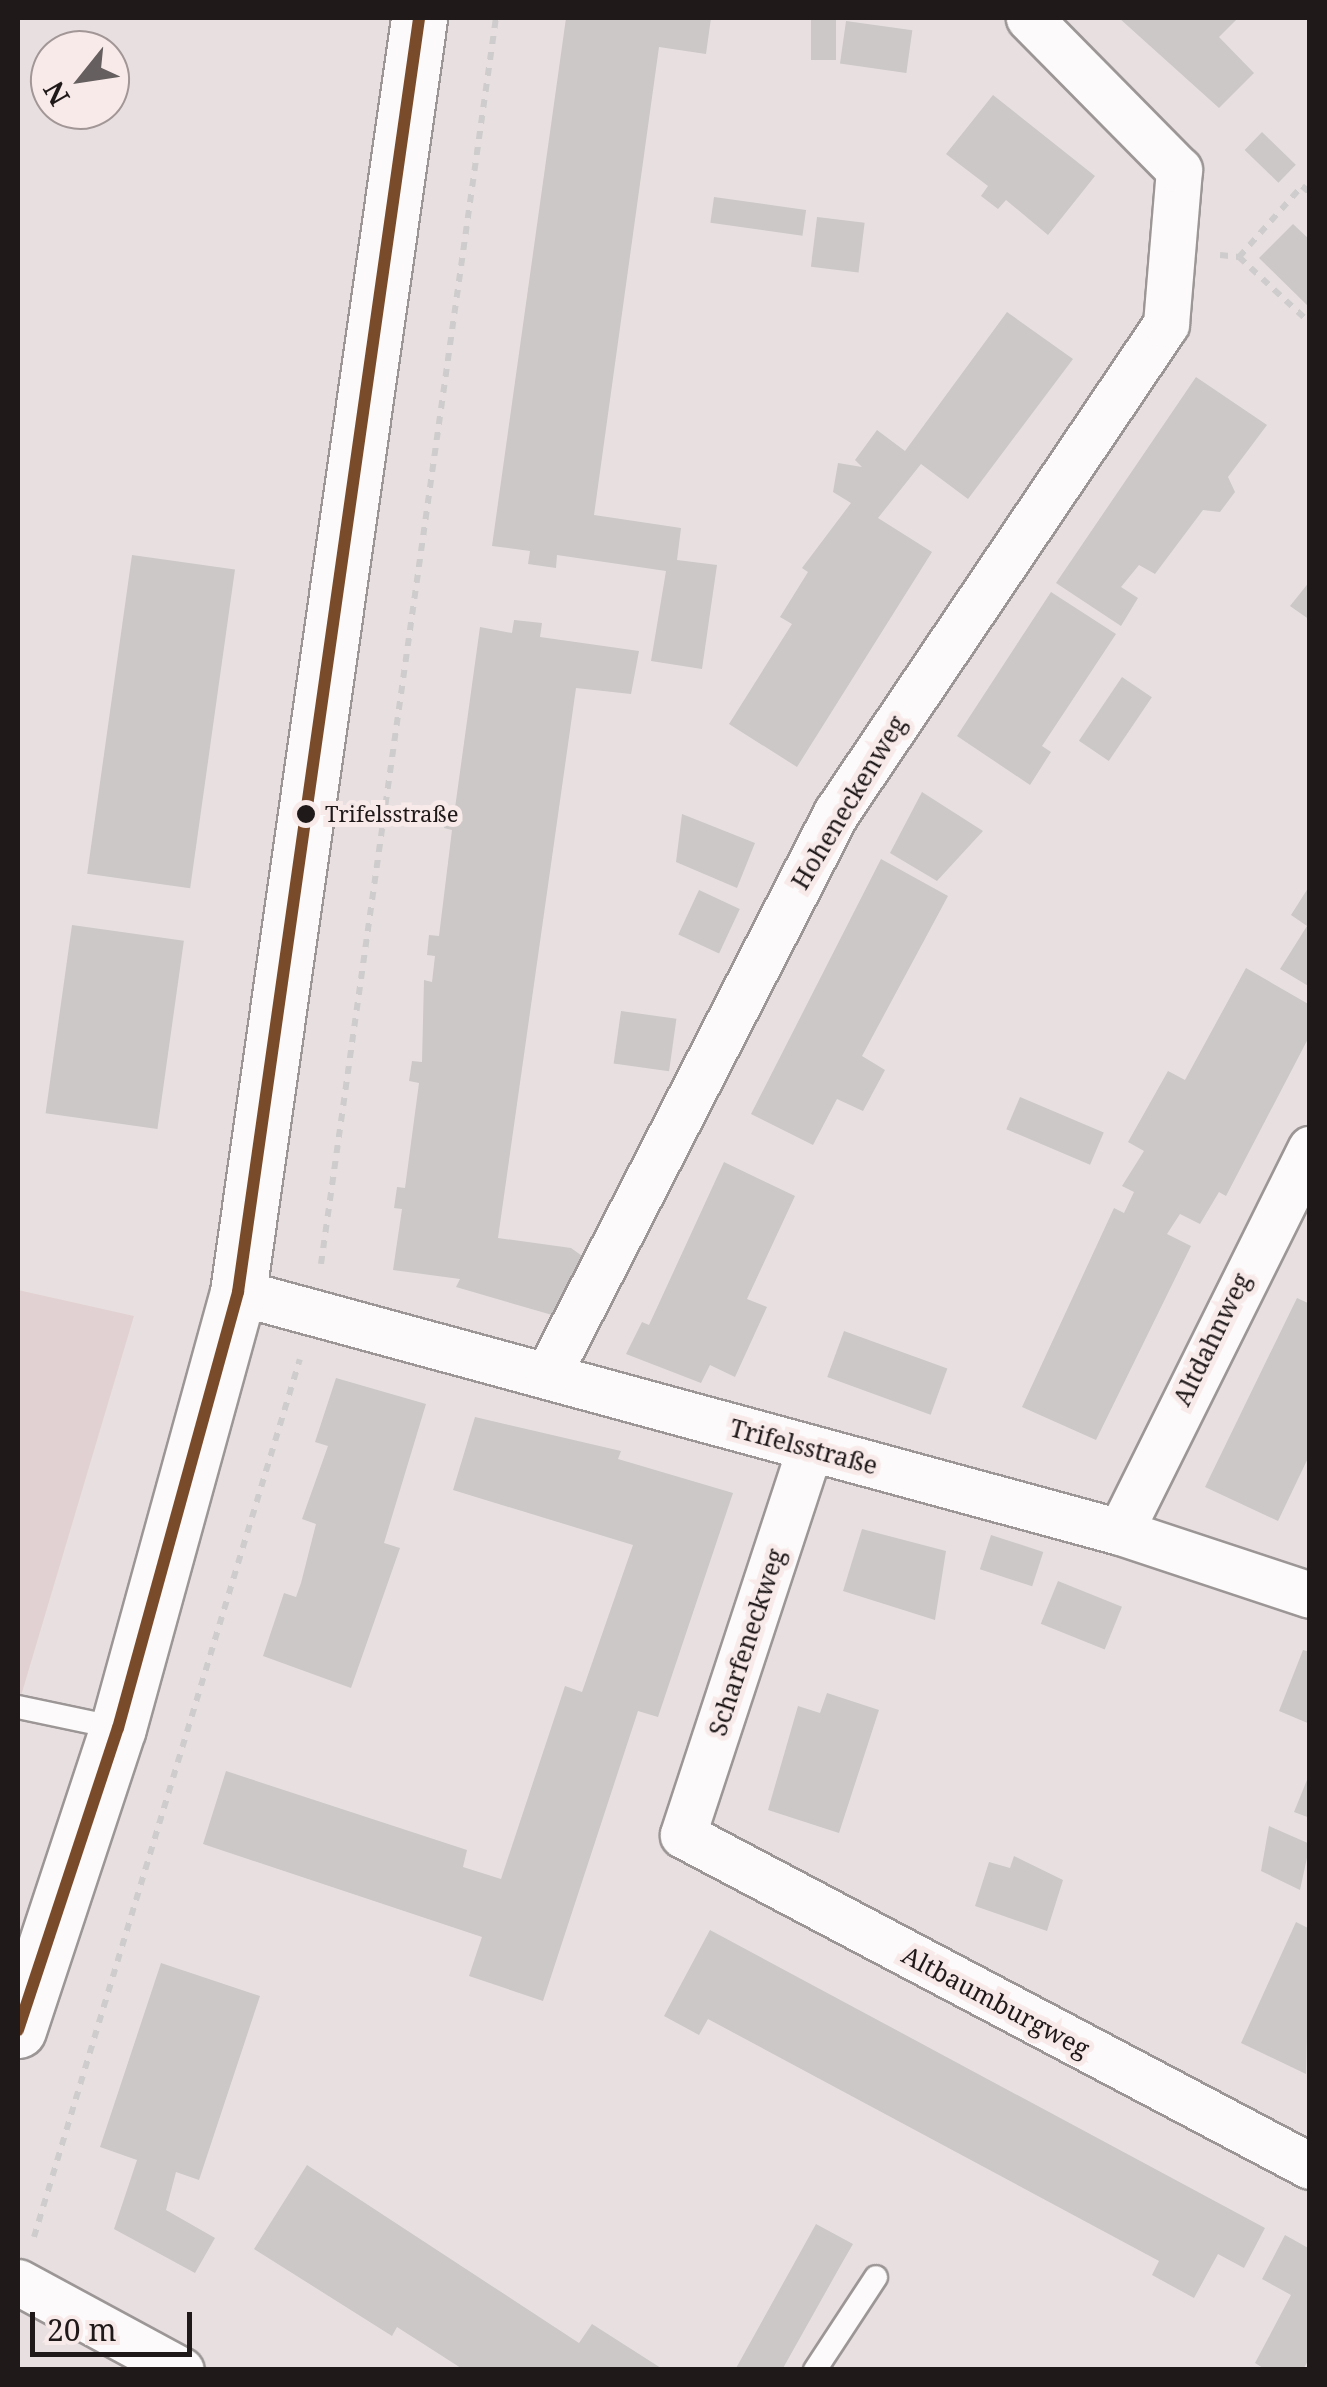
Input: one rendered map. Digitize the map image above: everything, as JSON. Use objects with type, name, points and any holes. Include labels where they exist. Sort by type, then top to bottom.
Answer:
[{"type":"street","points":[[18,2030],[118,1728],[238,1292],[419,18]]},
{"type":"street","name":"Hoheneckenweg","points":[[548,1374],[836,813],[1166,324],[1169,252],[1180,170],[1029,18]]},
{"type":"street","name":"Altdahnweg","points":[[1120,1532],[1310,1149]]},
{"type":"street","name":"Trifelsstraße","points":[[238,1292],[1120,1532],[1310,1595]]},
{"type":"street","name":"Scharfeneckweg","points":[[683,1835],[810,1448]]},
{"type":"street","name":"Altbaumburgweg","points":[[683,1835],[1310,2166]]},
{"type":"street","points":[[18,2282],[181,2370]]},
{"type":"lane","points":[[18,1707],[118,1728]]},
{"type":"lane","points":[[815,2370],[876,2277]]},
{"type":"path","points":[[1239,256],[1302,186],[1310,193]]},
{"type":"path","points":[[1169,252],[1239,256],[1310,323]]},
{"type":"shaded area","points":[[18,1290],[134,1316],[18,1706]]},
{"type":"building","points":[[566,18],[711,18],[706,54],[659,47],[594,515],[681,528],[677,560],[717,565],[702,669],[651,661],[666,571],[557,555],[556,568],[528,564],[530,551],[492,546]]},
{"type":"building","points":[[811,18],[836,18],[836,60],[811,60]]},
{"type":"building","points":[[1119,18],[1238,18],[1219,37],[1254,73],[1219,108]]},
{"type":"building","points":[[846,21],[912,30],[906,73],[840,64]]},
{"type":"building","points":[[993,95],[1095,176],[1048,235],[1006,200],[998,209],[981,196],[988,186],[946,154]]},
{"type":"building","points":[[1262,132],[1296,165],[1278,183],[1245,150]]},
{"type":"building","points":[[714,197],[806,210],[802,236],[710,223]]},
{"type":"building","points":[[817,217],[865,223],[859,272],[811,267]]},
{"type":"building","points":[[1293,224],[1310,240],[1310,308],[1259,258]]},
{"type":"building","points":[[1007,312],[1073,359],[968,499],[921,464],[878,518],[932,552],[797,767],[729,724],[792,624],[780,617],[808,572],[802,568],[851,503],[833,492],[838,463],[862,467],[855,460],[877,430],[905,451]]},
{"type":"building","points":[[1196,377],[1267,425],[1228,477],[1235,492],[1220,512],[1203,510],[1155,574],[1139,565],[1121,587],[1138,598],[1121,626],[1056,583]]},
{"type":"building","points":[[132,555],[235,569],[190,888],[87,874]]},
{"type":"building","points":[[1310,581],[1310,620],[1290,606]]},
{"type":"building","points":[[1051,592],[1116,634],[1042,746],[1051,752],[1030,785],[957,736]]},
{"type":"building","points":[[514,620],[542,623],[540,637],[639,651],[631,694],[576,688],[498,1238],[571,1248],[592,1263],[566,1319],[456,1287],[460,1279],[393,1270],[402,1209],[394,1208],[397,1187],[405,1188],[419,1083],[409,1081],[412,1061],[422,1062],[424,980],[432,982],[435,956],[427,955],[429,935],[439,936],[452,830],[444,828],[447,807],[455,808],[480,627],[512,633]]},
{"type":"building","points":[[1122,677],[1152,697],[1109,761],[1079,741]]},
{"type":"building","points":[[922,792],[983,831],[937,881],[890,853]]},
{"type":"building","points":[[682,814],[755,843],[737,888],[676,862]]},
{"type":"building","points":[[881,859],[948,896],[862,1056],[885,1070],[863,1111],[837,1099],[813,1145],[751,1114]]},
{"type":"building","points":[[1310,885],[1310,987],[1280,969],[1307,926],[1291,915]]},
{"type":"building","points":[[699,890],[740,909],[719,953],[678,934]]},
{"type":"building","points":[[72,925],[184,941],[157,1129],[46,1113]]},
{"type":"building","points":[[1246,968],[1310,1005],[1310,1035],[1226,1196],[1219,1192],[1200,1224],[1180,1214],[1167,1234],[1191,1246],[1096,1440],[1022,1407],[1114,1208],[1124,1213],[1134,1192],[1122,1186],[1144,1151],[1128,1142],[1168,1071],[1185,1080]]},
{"type":"building","points":[[621,1011],[676,1019],[669,1071],[614,1063]]},
{"type":"building","points":[[1020,1097],[1104,1133],[1090,1165],[1006,1129]]},
{"type":"building","points":[[724,1162],[795,1196],[747,1299],[767,1307],[735,1377],[710,1365],[701,1383],[626,1354],[642,1322],[649,1325]]},
{"type":"building","points":[[1297,1298],[1310,1304],[1310,1454],[1278,1521],[1205,1487]]},
{"type":"building","points":[[844,1331],[947,1369],[931,1415],[827,1377]]},
{"type":"building","points":[[336,1378],[426,1404],[384,1543],[400,1548],[351,1688],[263,1656],[284,1593],[296,1597],[301,1583],[316,1524],[302,1519],[328,1446],[315,1442]]},
{"type":"building","points":[[475,1417],[621,1451],[618,1459],[733,1493],[658,1717],[638,1711],[543,2001],[469,1976],[482,1937],[203,1844],[226,1771],[467,1850],[463,1867],[501,1879],[565,1686],[582,1692],[633,1545],[453,1490]]},
{"type":"building","points":[[862,1529],[946,1551],[935,1620],[843,1591]]},
{"type":"building","points":[[991,1535],[1043,1552],[1032,1586],[980,1569]]},
{"type":"building","points":[[1058,1581],[1122,1607],[1105,1649],[1041,1624]]},
{"type":"building","points":[[1303,1650],[1310,1652],[1310,1724],[1279,1711]]},
{"type":"building","points":[[827,1693],[879,1710],[839,1833],[768,1810],[798,1706],[820,1713]]},
{"type":"building","points":[[1310,1775],[1310,1818],[1294,1812]]},
{"type":"building","points":[[1269,1826],[1310,1844],[1300,1890],[1261,1871]]},
{"type":"building","points":[[1014,1856],[1063,1880],[1047,1931],[975,1906],[989,1862],[1010,1868]]},
{"type":"building","points":[[1296,1922],[1310,1929],[1306,2074],[1241,2043]]},
{"type":"building","points":[[710,1930],[1265,2228],[1244,2268],[1218,2254],[1194,2298],[1152,2275],[1159,2261],[708,2019],[699,2035],[664,2016]]},
{"type":"building","points":[[161,1963],[260,1996],[199,2180],[176,2172],[166,2210],[215,2238],[195,2273],[114,2229],[137,2160],[100,2147]]},
{"type":"building","points":[[307,2165],[579,2343],[592,2324],[664,2370],[464,2370],[397,2327],[392,2336],[254,2249]]},
{"type":"building","points":[[816,2224],[853,2244],[782,2370],[735,2370]]},
{"type":"building","points":[[1285,2235],[1310,2249],[1310,2357],[1303,2370],[1266,2370],[1255,2363],[1291,2295],[1262,2279]]},
{"type":"transit line","points":[[18,2030],[118,1728],[238,1292],[419,18]]},
{"type":"place","name":"Trifelsstraße","points":[[306,814]]}]
